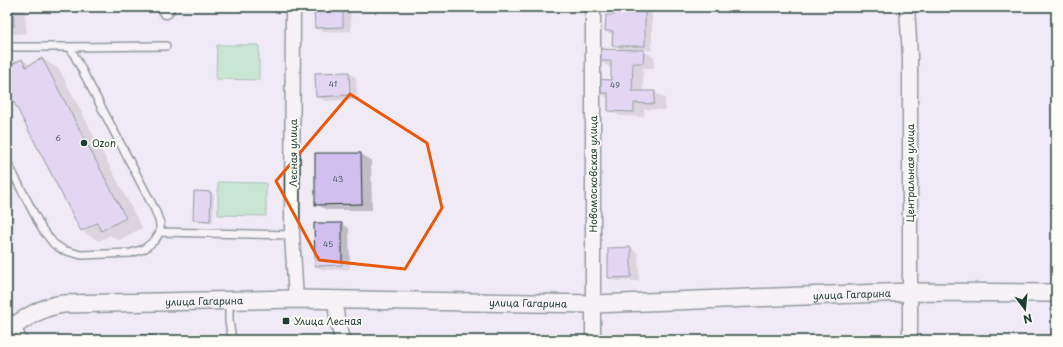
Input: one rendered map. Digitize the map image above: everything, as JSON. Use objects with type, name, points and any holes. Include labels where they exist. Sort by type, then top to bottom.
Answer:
[{"type":"street","name":"Лесная улица","points":[[293,7],[292,235],[296,299]]},
{"type":"street","name":"Новомосковская улица","points":[[593,7],[594,340]]},
{"type":"street","name":"Центральная улица","points":[[907,7],[910,57],[910,340]]},
{"type":"street","name":"улица Гагарина","points":[[10,331],[39,310],[63,304],[335,299],[594,304],[910,292],[1056,293]]},
{"type":"street","points":[[335,299],[337,319],[342,340]]},
{"type":"lane","points":[[7,47],[166,46]]},
{"type":"lane","points":[[7,162],[42,229],[54,244],[63,250],[80,255],[131,253],[144,249],[155,240],[160,232],[160,223],[155,210],[70,47]]},
{"type":"lane","points":[[160,232],[292,235]]},
{"type":"lane","points":[[229,300],[229,321],[232,340]]},
{"type":"lane","points":[[133,340],[154,340]]},
{"type":"highlighted area","points":[[350,94],[427,143],[442,208],[405,269],[319,260],[276,181]]},
{"type":"green space","points":[[217,45],[259,45],[259,80],[216,79]]},
{"type":"green space","points":[[218,182],[266,183],[266,216],[218,215]]},
{"type":"building","points":[[7,7],[13,7],[14,26],[7,27]]},
{"type":"building","points":[[314,7],[343,7],[343,27],[315,28]]},
{"type":"building","points":[[615,8],[645,8],[645,46],[612,46],[613,31],[605,31],[606,15],[614,15]]},
{"type":"building","points":[[597,49],[644,50],[643,63],[633,63],[632,91],[655,91],[654,104],[634,103],[634,112],[608,111],[608,93],[598,93],[598,79],[611,80],[611,61],[597,61]]},
{"type":"building","points":[[42,58],[126,218],[101,231],[97,223],[81,231],[7,89],[7,67],[22,59],[26,67]]},
{"type":"building","points":[[349,72],[350,95],[316,97],[315,73]]},
{"type":"building","points":[[315,153],[361,153],[362,204],[315,205]]},
{"type":"building","points":[[194,191],[211,192],[210,221],[193,220]]},
{"type":"building","points":[[314,223],[342,223],[342,265],[315,266]]},
{"type":"building","points":[[631,247],[631,277],[608,278],[608,248]]},
{"type":"place","name":"Ozon","points":[[84,143]]},
{"type":"place","name":"Улица Лесная","points":[[286,321]]}]
